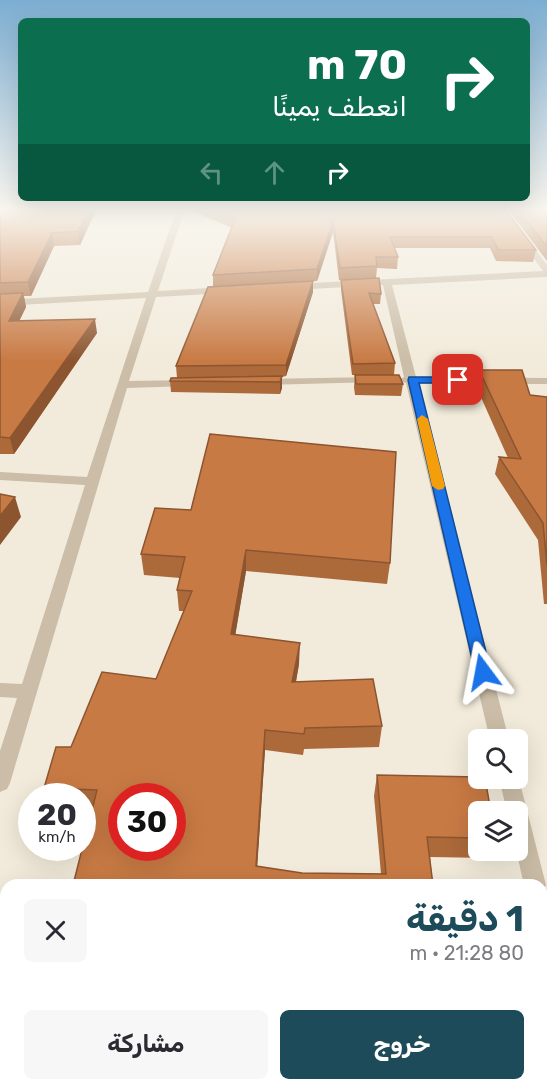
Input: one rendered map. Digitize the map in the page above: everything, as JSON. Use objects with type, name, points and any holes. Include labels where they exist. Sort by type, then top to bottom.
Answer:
[{"type":"street","points":[[0,783],[92,481],[163,259]]},
{"type":"street","points":[[538,259],[547,272]]},
{"type":"street","points":[[281,288],[547,272]]},
{"type":"street","points":[[387,283],[413,380],[497,729]]},
{"type":"street","points":[[0,303],[234,290]]},
{"type":"street","points":[[250,382],[547,381]]},
{"type":"street","points":[[122,385],[203,383]]},
{"type":"street","points":[[0,476],[92,481]]},
{"type":"street","points":[[0,690],[28,691]]},
{"type":"street","points":[[528,857],[534,879]]},
{"type":"building","points":[[0,259],[39,259],[28,282],[0,283]]},
{"type":"building","points":[[219,259],[320,259],[317,269],[213,275]]},
{"type":"building","points":[[339,259],[376,259],[377,266],[340,268]]},
{"type":"building","points":[[379,278],[381,294],[369,293],[395,363],[353,364],[341,280]]},
{"type":"building","points":[[313,281],[286,365],[176,366],[208,287]]},
{"type":"building","points":[[23,293],[9,321],[95,319],[10,438],[0,437],[0,294]]},
{"type":"building","points":[[479,370],[522,370],[530,395],[547,397],[547,565],[543,523],[499,457],[521,459]]},
{"type":"building","points":[[355,375],[399,375],[403,384],[356,384]]},
{"type":"building","points":[[282,376],[280,382],[170,381],[171,378]]},
{"type":"building","points":[[210,434],[396,452],[390,563],[246,550],[231,634],[300,643],[292,682],[373,679],[382,726],[305,728],[304,734],[265,730],[256,866],[302,873],[386,874],[377,775],[468,777],[468,789],[487,789],[489,801],[468,801],[468,838],[427,837],[432,879],[75,879],[79,861],[96,861],[97,790],[96,783],[45,783],[56,747],[71,747],[102,672],[156,679],[192,591],[177,590],[185,557],[141,554],[155,508],[191,510]]},
{"type":"building","points":[[0,494],[15,497],[0,516]]},
{"type":"slow traffic","points":[[422,419],[438,486]]},
{"type":"route","points":[[458,380],[413,380],[483,672]]}]
